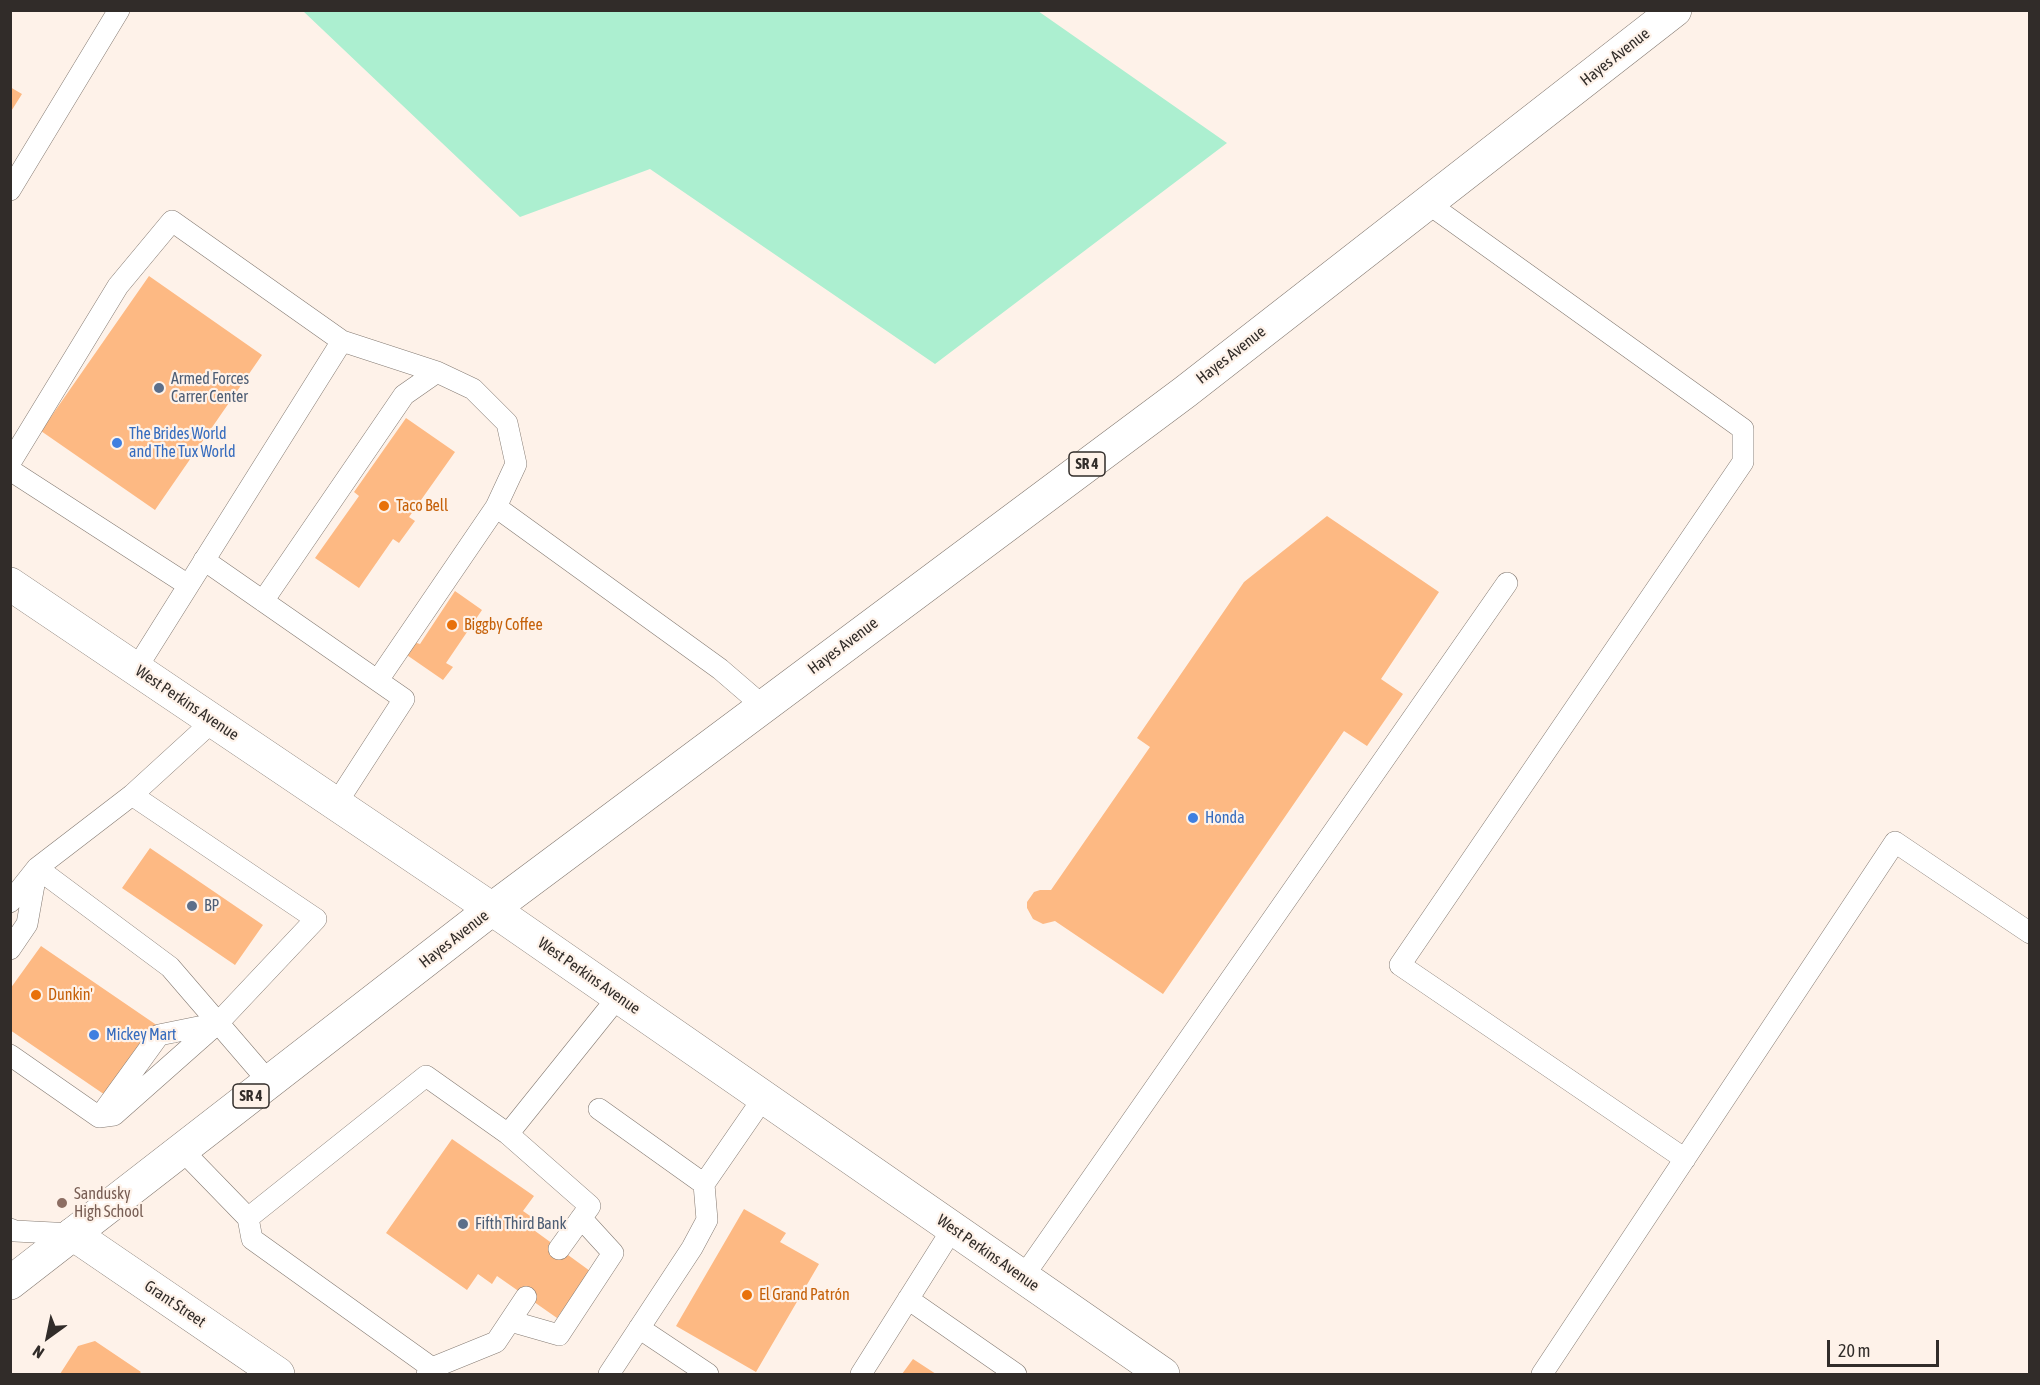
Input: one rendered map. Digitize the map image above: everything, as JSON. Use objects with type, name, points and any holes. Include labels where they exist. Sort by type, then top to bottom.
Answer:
[{"type":"main road","name":"Hayes Avenue","points":[[10,1283],[492,909],[1185,392],[1675,10]]},
{"type":"main road","name":"West Perkins Avenue","points":[[10,584],[492,909],[1163,1374]]},
{"type":"main road","name":"Grant Street","points":[[73,1234],[278,1374]]},
{"type":"lane","points":[[10,190],[119,10]]},
{"type":"lane","points":[[1426,202],[1743,429],[1743,462],[1400,965],[1685,1159]]},
{"type":"lane","points":[[10,463],[118,286],[172,221],[342,341],[437,372],[473,389],[507,423],[516,464],[496,507],[378,680]]},
{"type":"lane","points":[[136,669],[342,341]]},
{"type":"lane","points":[[263,601],[404,395],[437,372]]},
{"type":"lane","points":[[10,470],[188,585]]},
{"type":"lane","points":[[496,507],[720,669],[763,706]]},
{"type":"lane","points":[[204,560],[405,699],[336,804]]},
{"type":"lane","points":[[1023,1277],[1507,584]]},
{"type":"lane","points":[[10,902],[37,868],[132,795],[213,721]]},
{"type":"lane","points":[[10,1055],[99,1118],[114,1115],[218,1023],[316,919],[132,795]]},
{"type":"lane","points":[[1542,1374],[1895,842],[2030,933]]},
{"type":"lane","points":[[10,949],[27,924],[37,868]]},
{"type":"lane","points":[[37,868],[170,968],[269,1082]]},
{"type":"lane","points":[[508,1134],[618,997]]},
{"type":"lane","points":[[99,1118],[159,1035],[218,1023]]},
{"type":"lane","points":[[248,1218],[426,1076],[508,1134],[590,1206],[559,1249]]},
{"type":"lane","points":[[609,1374],[692,1248],[707,1220],[704,1184],[764,1097]]},
{"type":"lane","points":[[598,1109],[704,1184]]},
{"type":"lane","points":[[182,1150],[248,1218],[252,1239],[429,1371],[496,1342],[526,1297]]},
{"type":"lane","points":[[510,1321],[559,1335],[613,1253],[581,1218]]},
{"type":"lane","points":[[861,1374],[953,1228]]},
{"type":"lane","points":[[10,1229],[15,1232],[73,1234]]},
{"type":"lane","points":[[908,1299],[1016,1374]]},
{"type":"lane","points":[[639,1328],[708,1374]]},
{"type":"green space","points":[[303,11],[1038,11],[1227,143],[935,364],[650,169],[520,217]]},
{"type":"building","points":[[10,87],[22,94],[10,113]]},
{"type":"building","points":[[149,276],[262,355],[155,510],[41,431]]},
{"type":"building","name":"Taco Bell","points":[[406,418],[455,452],[409,517],[415,521],[399,543],[393,539],[359,588],[315,558],[359,496],[354,492]]},
{"type":"building","name":"Honda","points":[[1327,516],[1439,592],[1381,679],[1403,694],[1367,746],[1344,731],[1163,994],[1055,921],[1043,924],[1033,919],[1027,908],[1027,902],[1034,892],[1051,890],[1150,747],[1137,738],[1244,582]]},
{"type":"building","name":"Biggby Coffee","points":[[455,591],[482,610],[446,663],[453,667],[443,680],[401,651],[410,641],[420,644]]},
{"type":"building","name":"BP","points":[[150,848],[263,925],[235,965],[122,888]]},
{"type":"building","points":[[41,946],[158,1026],[108,1097],[10,1030],[10,989]]},
{"type":"building","name":"Fifth Third Bank","points":[[452,1139],[534,1196],[523,1211],[536,1220],[531,1228],[590,1271],[557,1318],[497,1276],[492,1284],[478,1274],[467,1290],[386,1233]]},
{"type":"building","name":"El Grand Patrón","points":[[744,1209],[786,1233],[780,1242],[819,1264],[756,1372],[676,1326]]},
{"type":"building","points":[[95,1341],[141,1372],[139,1374],[60,1374],[78,1346]]},
{"type":"building","points":[[913,1359],[936,1374],[902,1374]]},
{"type":"place","name":"Armed Forces Carrer Center","points":[[159,388]]},
{"type":"place","name":"The Brides World and The Tux World","points":[[117,443]]},
{"type":"place","name":"Taco Bell","points":[[384,506]]},
{"type":"place","name":"Biggby Coffee","points":[[452,625]]},
{"type":"place","name":"Honda","points":[[1193,818]]},
{"type":"place","name":"BP","points":[[192,906]]},
{"type":"place","name":"Dunkin'","points":[[36,995]]},
{"type":"place","name":"Mickey Mart","points":[[94,1035]]},
{"type":"place","name":"Sandusky High School","points":[[62,1203]]},
{"type":"place","name":"Fifth Third Bank","points":[[463,1224]]},
{"type":"place","name":"El Grand Patrón","points":[[747,1295]]}]
